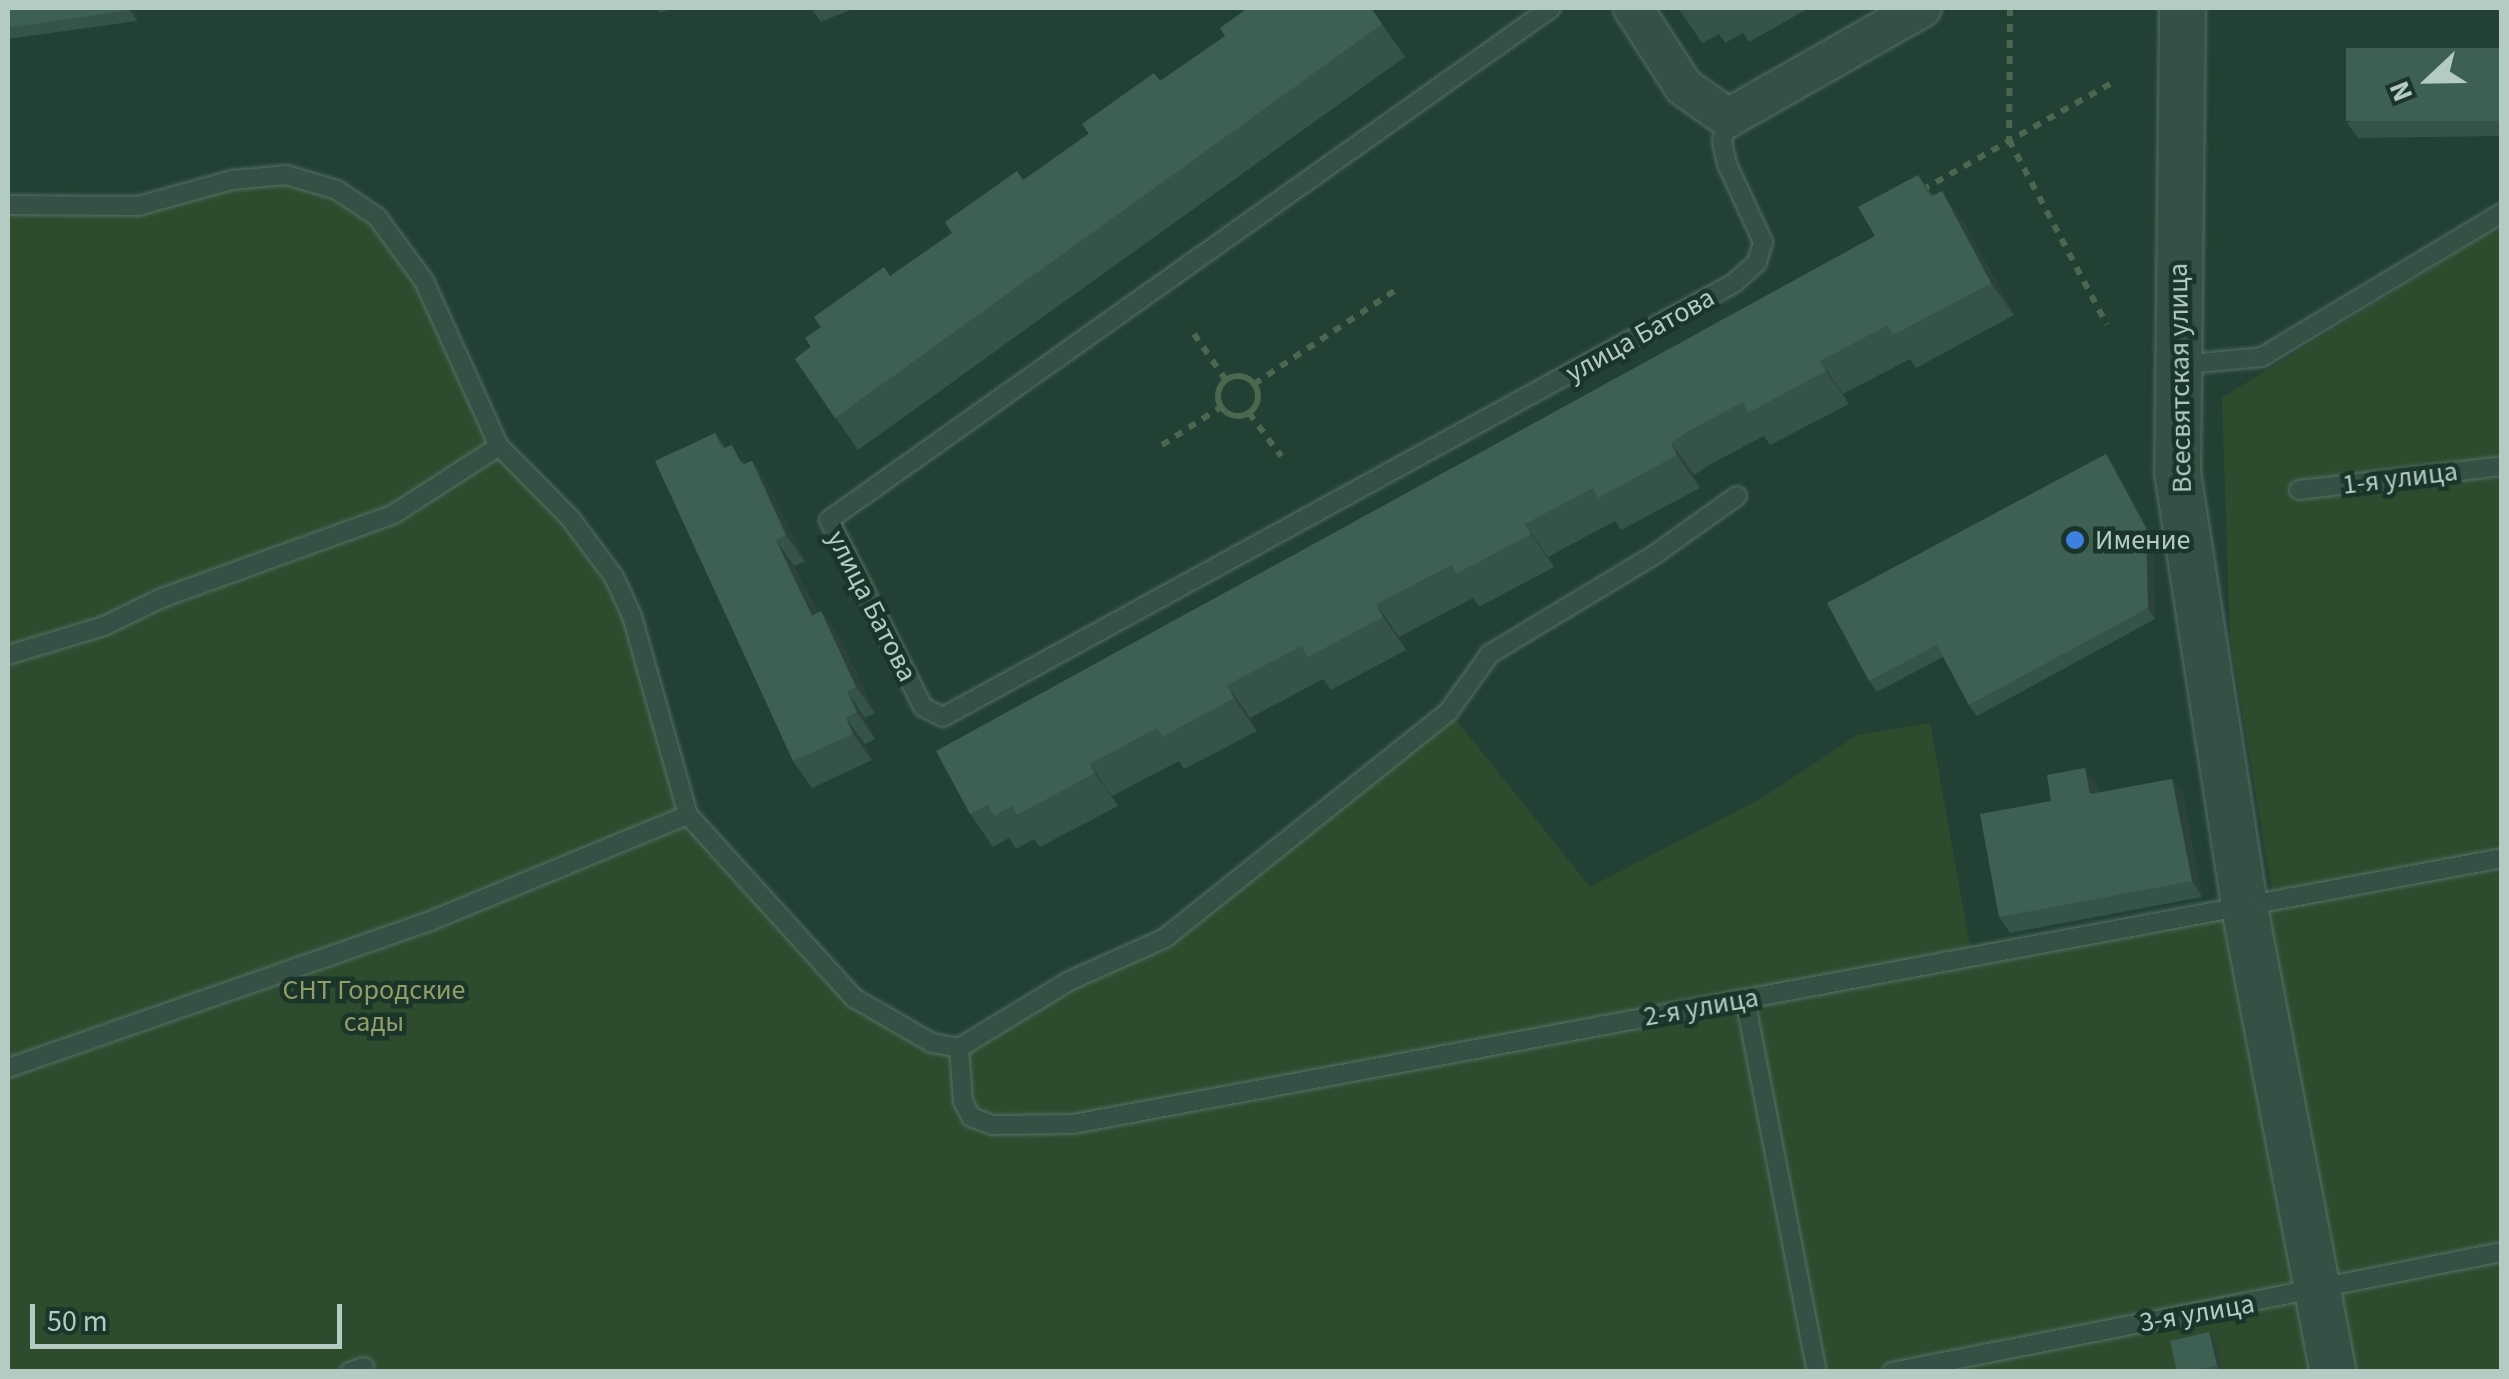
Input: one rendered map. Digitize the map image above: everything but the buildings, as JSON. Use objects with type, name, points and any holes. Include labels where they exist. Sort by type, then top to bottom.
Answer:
[{"type":"street","points":[[1632,8],[1684,87],[1728,118],[1922,8]]},
{"type":"street","name":"Всесвятская улица","points":[[2182,8],[2178,472],[2246,915],[2333,1372]]},
{"type":"lane","name":"улица Батова","points":[[1551,8],[829,520],[923,707],[943,717],[1734,283],[1757,262],[1762,242],[1726,164],[1728,118]]},
{"type":"lane","points":[[8,205],[138,206],[232,180],[286,175],[336,190],[377,217],[424,281],[499,446],[570,518],[614,577],[632,616],[688,815],[854,998],[899,1030],[959,1048],[1069,980],[1165,938],[1449,711],[1490,654],[1654,555],[1737,496]]},
{"type":"lane","points":[[2178,365],[2262,357],[2502,213]]},
{"type":"lane","points":[[8,655],[104,626],[162,598],[394,514],[499,446]]},
{"type":"lane","name":"1-я улица","points":[[2299,490],[2502,466]]},
{"type":"lane","points":[[8,1068],[428,922],[688,815]]},
{"type":"lane","name":"2-я улица","points":[[959,1048],[962,1101],[971,1117],[993,1125],[1073,1124],[1745,998],[2246,915],[2502,858]]},
{"type":"lane","points":[[1745,998],[1817,1372]]},
{"type":"lane","name":"3-я улица","points":[[1892,1372],[2502,1252]]},
{"type":"path","points":[[2010,8],[2009,140],[2107,325]]},
{"type":"path","points":[[1922,190],[2110,84]]},
{"type":"path","points":[[1254,384],[1400,288]]},
{"type":"path","points":[[1194,334],[1226,380]]},
{"type":"path","points":[[1240,375],[1254,384],[1259,398],[1250,413],[1237,417],[1221,407],[1218,395],[1226,380],[1240,375]]},
{"type":"path","points":[[1162,445],[1221,407]]},
{"type":"path","points":[[1250,413],[1281,456]]},
{"type":"green space","name":"СНТ Городские сады","points":[[286,175],[337,190],[401,246],[478,410],[614,577],[679,796],[854,998],[959,1048],[1165,938],[1449,711],[1590,887],[1762,798],[1857,735],[1930,723],[1970,946],[2273,898],[2230,637],[2222,398],[2501,225],[2501,1371],[8,1371],[8,205],[109,206]]},
{"type":"place","name":"Имение","points":[[2075,540]]}]
